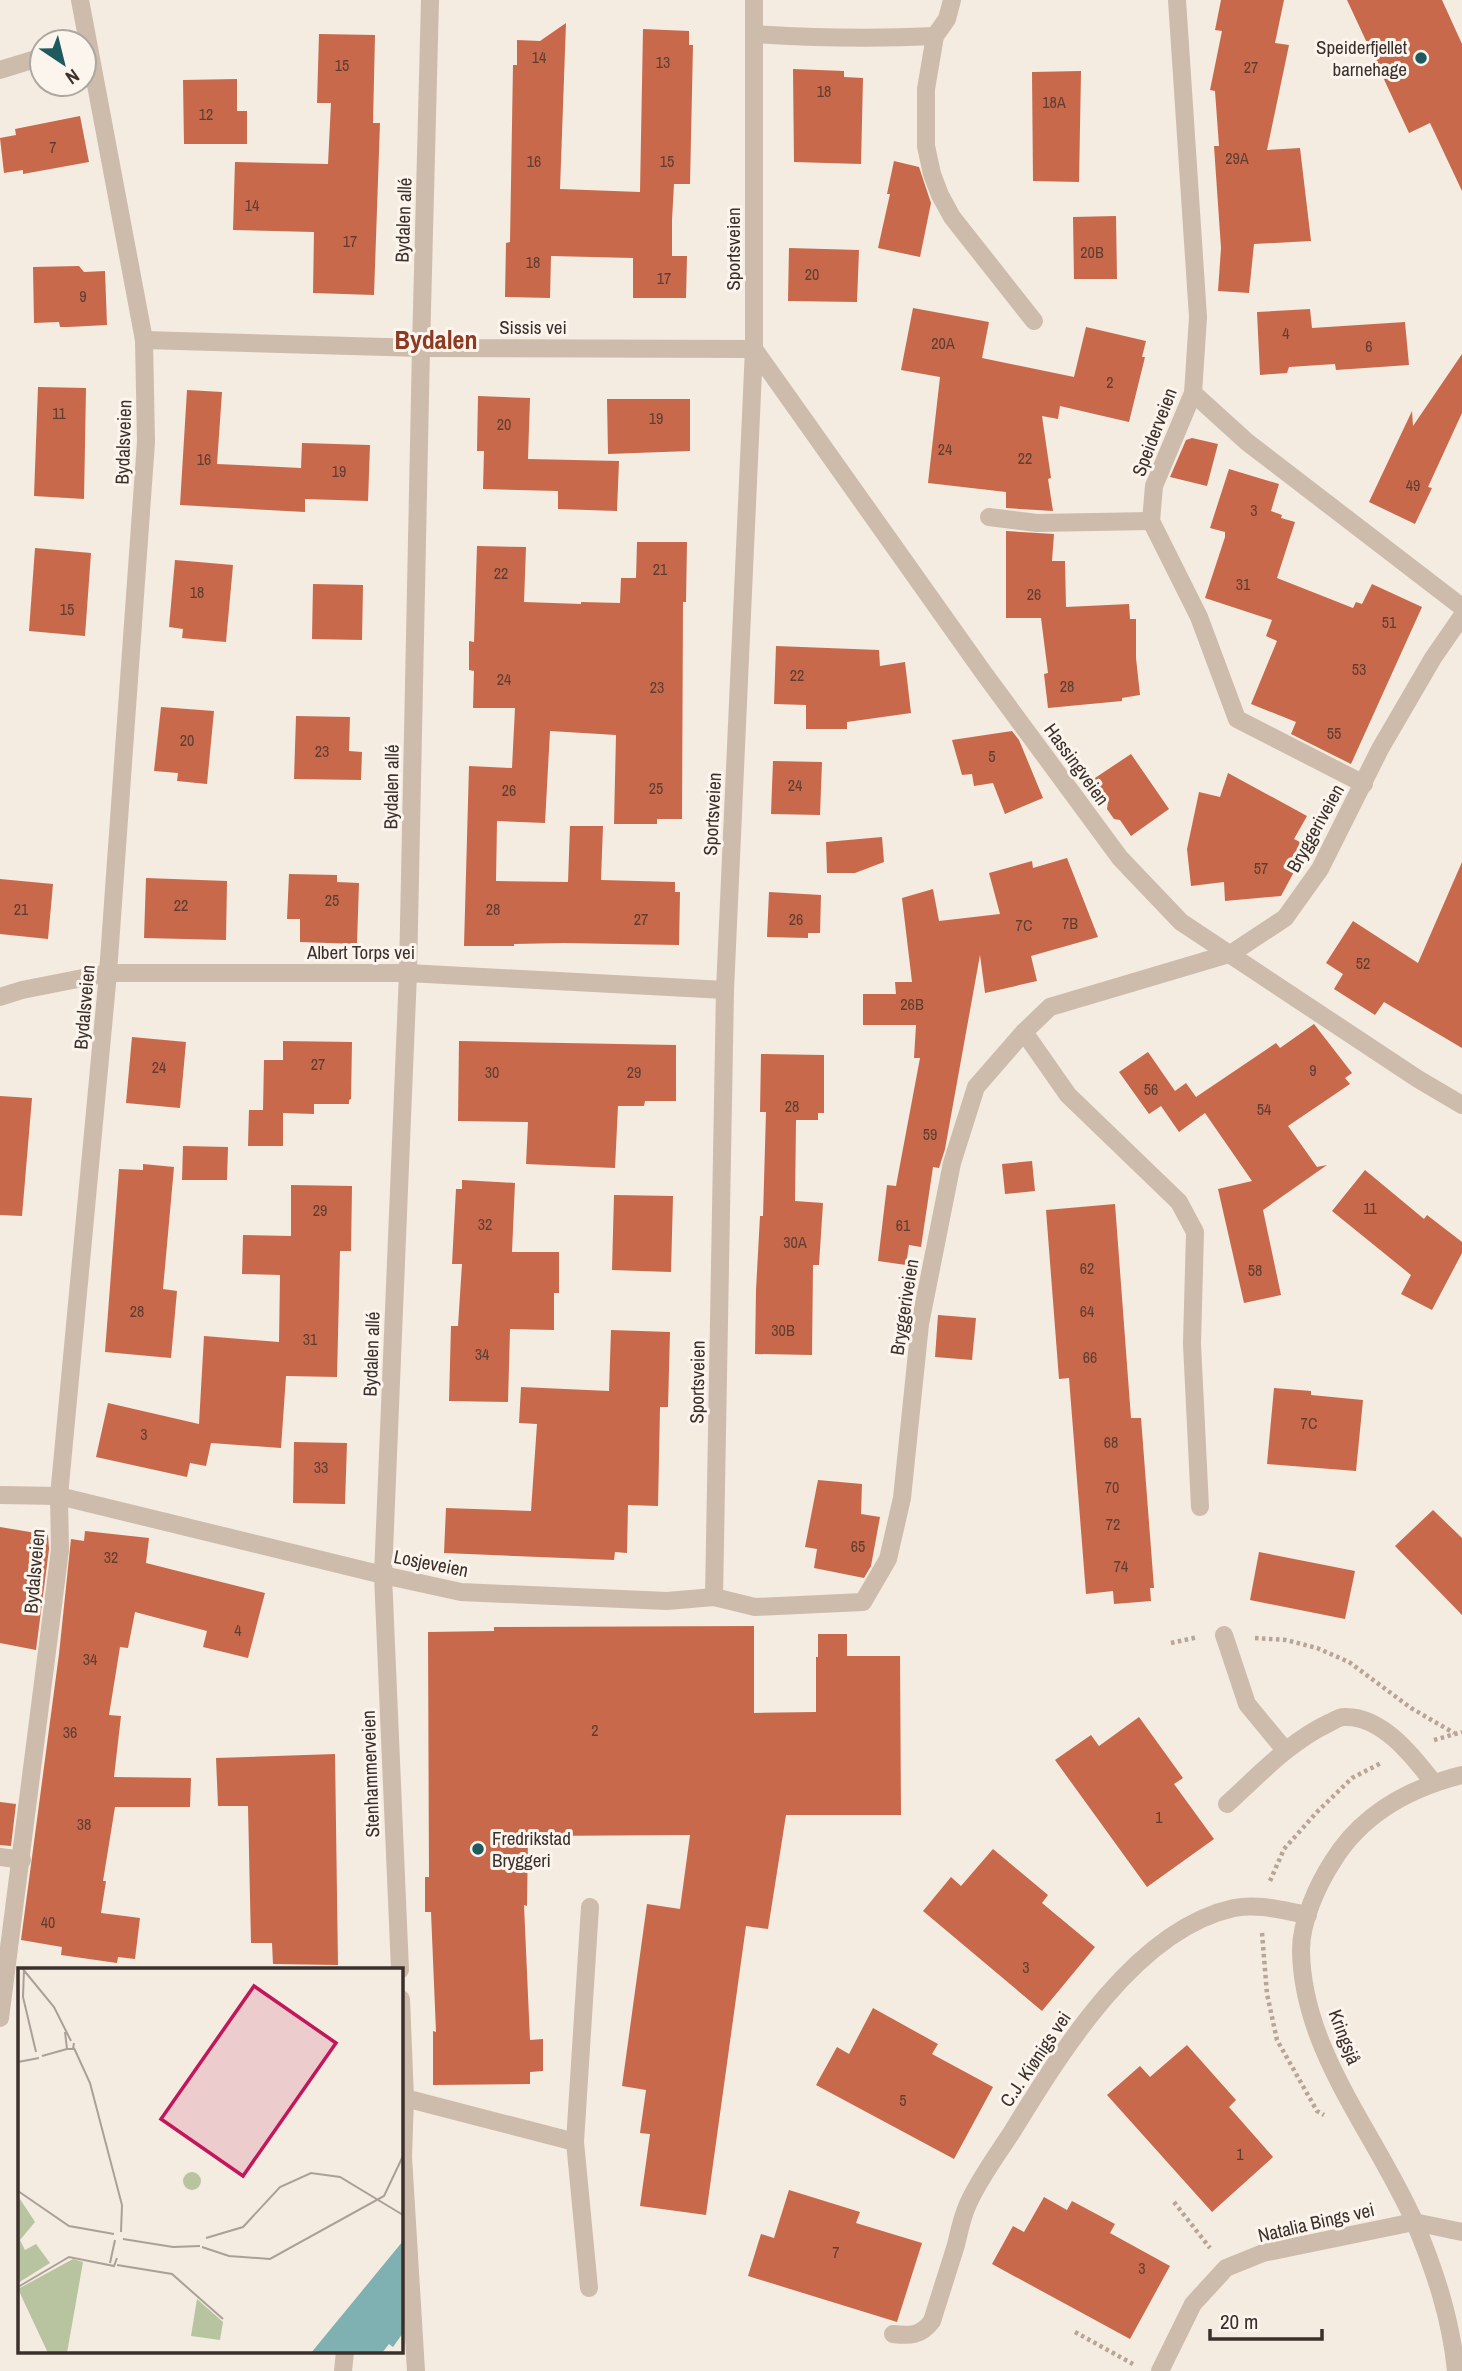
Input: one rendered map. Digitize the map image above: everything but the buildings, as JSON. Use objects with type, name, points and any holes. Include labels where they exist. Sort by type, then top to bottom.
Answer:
[{"type":"street","name":"Bydalsveien","points":[[80,0],[85,28]]},
{"type":"street","name":"Bydalen allé","points":[[383,1575],[408,973],[430,0]]},
{"type":"street","name":"Sportsveien","points":[[714,1597],[724,990],[754,349],[754,0]]},
{"type":"street","points":[[952,0],[947,19],[935,36],[926,89],[926,146],[932,174],[952,217],[1034,321]]},
{"type":"street","name":"Speiderveien","points":[[1151,522],[1154,486],[1193,393],[1199,317],[1177,0]]},
{"type":"street","points":[[755,34],[834,38],[935,36]]},
{"type":"street","points":[[0,70],[28,61]]},
{"type":"street","name":"Bydalsveien","points":[[0,2018],[60,1550],[59,1496],[108,973],[146,442],[144,340],[98,98]]},
{"type":"street","name":"Sissis vei","points":[[144,340],[421,348],[754,349]]},
{"type":"street","name":"Hassingveien","points":[[754,349],[983,672],[1120,858],[1181,922],[1418,1079],[1462,1105]]},
{"type":"street","points":[[1193,393],[1247,442],[1462,607]]},
{"type":"street","points":[[989,517],[1037,523],[1151,522],[1199,617],[1237,719],[1364,784]]},
{"type":"street","name":"Bryggeriveien","points":[[863,1602],[888,1559],[902,1498],[920,1324],[952,1163],[976,1087],[1024,1032],[1050,1007],[1232,954],[1285,918],[1320,869],[1380,749],[1433,658],[1462,615]]},
{"type":"street","name":"Albert Torps vei","points":[[0,998],[22,990],[108,973],[408,973],[724,990]]},
{"type":"street","points":[[1024,1032],[1068,1095],[1179,1202],[1195,1232],[1192,1344],[1199,1507]]},
{"type":"street","name":"Losjeveien","points":[[0,1495],[59,1496],[461,1592],[667,1601],[714,1597],[755,1607],[863,1602]]},
{"type":"street","name":"Stenhammerveien","points":[[383,1575],[400,1968]]},
{"type":"street","points":[[1224,1635],[1247,1704],[1285,1750]]},
{"type":"street","points":[[1227,1804],[1285,1750],[1311,1731],[1343,1717],[1370,1722],[1408,1749],[1433,1782]]},
{"type":"street","name":"Kringsjå","points":[[1456,2371],[1444,2299],[1414,2222],[1339,2082],[1319,2037],[1306,1989],[1301,1948],[1308,1915],[1320,1881],[1344,1843],[1382,1808],[1433,1782],[1462,1774]]},
{"type":"street","points":[[0,1857],[22,1860]]},
{"type":"street","name":"C.J. Kiønigs vei","points":[[893,2334],[912,2336],[926,2330],[932,2321],[967,2205],[1055,2061],[1112,1990],[1153,1950],[1186,1926],[1212,1914],[1236,1907],[1260,1906],[1308,1915]]},
{"type":"street","points":[[589,2288],[575,2142],[590,1907]]},
{"type":"street","points":[[402,2024],[404,2157],[416,2371]]},
{"type":"street","points":[[405,2098],[575,2142]]},
{"type":"street","points":[[1414,2222],[1462,2232]]},
{"type":"street","name":"Natalia Bings vei","points":[[1160,2371],[1193,2304],[1226,2268],[1263,2253],[1414,2222]]},
{"type":"path","points":[[1171,1643],[1224,1635],[1286,1640],[1317,1648],[1349,1662],[1411,1707],[1454,1733]]},
{"type":"path","points":[[1174,2202],[1226,2268]]},
{"type":"path","points":[[1074,2332],[1134,2364]]},
{"type":"place","name":"Speiderfjellet barnehage","points":[[1421,58]]},
{"type":"place","name":"Fredrikstad Bryggeri","points":[[478,1849]]},
{"type":"district","name":"Bydalen","points":[[436,340]]}]
